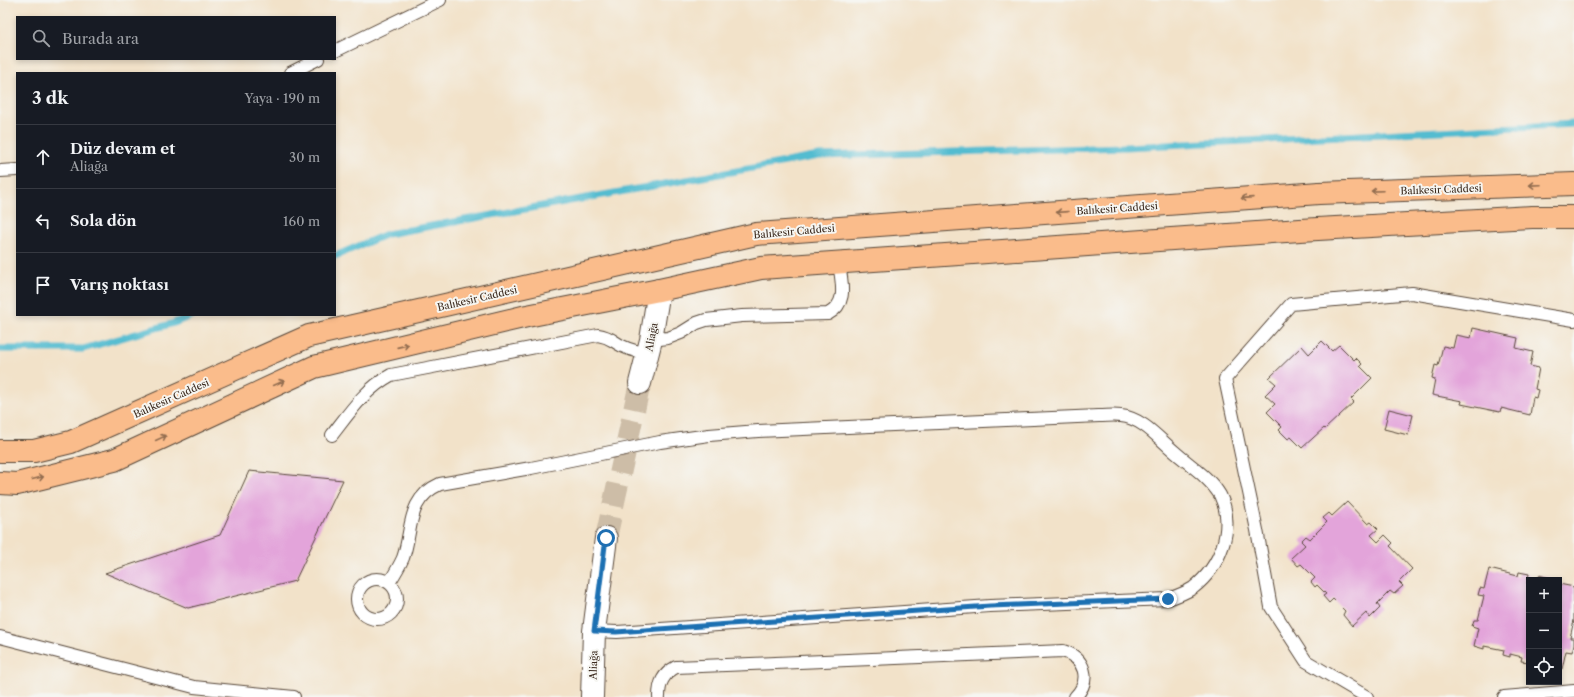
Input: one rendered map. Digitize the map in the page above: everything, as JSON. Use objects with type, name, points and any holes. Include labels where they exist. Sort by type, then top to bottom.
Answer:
[{"type":"main road","name":"Balıkesir Caddesi","points":[[0,452],[34,451],[71,442],[309,336],[756,234],[1319,193],[1574,184]]},
{"type":"main road","points":[[0,483],[17,484],[114,460],[314,367],[527,316],[761,268],[1300,230],[1524,218],[1574,217]]},
{"type":"street","name":"Aliağa","points":[[640,383],[650,346],[659,290]]},
{"type":"street","name":"Aliağa","points":[[592,697],[594,631],[606,538]]},
{"type":"lane","points":[[336,50],[440,0]]},
{"type":"lane","points":[[292,72],[316,60]]},
{"type":"lane","points":[[0,171],[16,170]]},
{"type":"lane","points":[[332,435],[363,396],[380,381],[391,375],[598,335],[615,340],[621,345],[634,351],[650,346],[660,340],[675,336],[688,327],[706,320],[742,316],[828,314],[838,307],[842,300],[839,262]]},
{"type":"lane","points":[[1367,697],[1306,661],[1271,607],[1257,530],[1225,379],[1291,304],[1412,293],[1574,320]]},
{"type":"lane","points":[[389,583],[403,558],[413,511],[418,502],[431,488],[440,484],[531,468],[660,442],[758,430],[1122,416],[1130,418],[1145,427],[1211,483],[1220,495],[1226,517],[1224,543],[1219,557],[1211,570],[1192,588],[1182,594],[1168,599],[990,606],[616,632],[594,631]]},
{"type":"lane","points":[[0,637],[194,687],[294,697]]},
{"type":"lane","points":[[659,697],[660,685],[663,676],[676,666],[1063,651],[1076,658],[1084,671],[1083,686],[1075,697]]},
{"type":"lane","points":[[1504,697],[1574,691]]},
{"type":"building","points":[[1473,328],[1518,338],[1516,348],[1533,352],[1530,366],[1539,368],[1535,389],[1538,390],[1536,398],[1533,397],[1530,415],[1501,408],[1500,412],[1461,404],[1462,401],[1432,395],[1435,379],[1432,378],[1435,365],[1438,366],[1443,346],[1453,348],[1456,335],[1471,338]]},
{"type":"building","points":[[1322,341],[1332,351],[1339,345],[1354,360],[1356,358],[1362,364],[1360,366],[1372,378],[1351,399],[1354,402],[1302,448],[1291,437],[1288,439],[1279,430],[1282,427],[1267,412],[1275,404],[1265,395],[1276,384],[1269,378],[1302,346],[1309,354]]},
{"type":"building","points":[[1389,409],[1413,415],[1408,435],[1384,429]]},
{"type":"building","points":[[249,471],[343,480],[295,581],[188,608],[105,573],[220,535]]},
{"type":"building","points":[[1347,502],[1368,524],[1371,522],[1378,529],[1371,535],[1378,542],[1385,535],[1393,543],[1390,546],[1412,569],[1399,582],[1403,586],[1394,594],[1390,591],[1377,604],[1380,608],[1370,618],[1366,613],[1352,626],[1343,615],[1345,611],[1333,599],[1329,603],[1323,596],[1326,594],[1317,585],[1315,587],[1311,582],[1315,578],[1301,564],[1298,566],[1291,558],[1305,545],[1301,541],[1306,536],[1310,539],[1327,522],[1323,518],[1329,513],[1332,516]]},
{"type":"building","points":[[1489,569],[1518,576],[1519,572],[1529,574],[1528,577],[1526,577],[1526,662],[1521,661],[1522,657],[1510,654],[1510,657],[1503,655],[1504,650],[1484,646],[1484,649],[1474,646],[1478,628],[1472,626],[1474,620],[1478,620],[1484,596],[1478,595],[1480,588],[1484,589]]},
{"type":"building","points":[[1562,585],[1574,587],[1574,620],[1570,638],[1574,638],[1574,644],[1572,652],[1566,651],[1562,669]]},
{"type":"waterway","points":[[336,256],[387,234],[819,156],[1126,147],[1574,124]]},
{"type":"waterway","points":[[0,349],[83,349],[174,323],[191,316]]},
{"type":"tunnel","points":[[606,538],[640,383]]},
{"type":"route","points":[[606,538],[594,631],[616,632],[990,606],[1153,601],[1168,599]]}]
